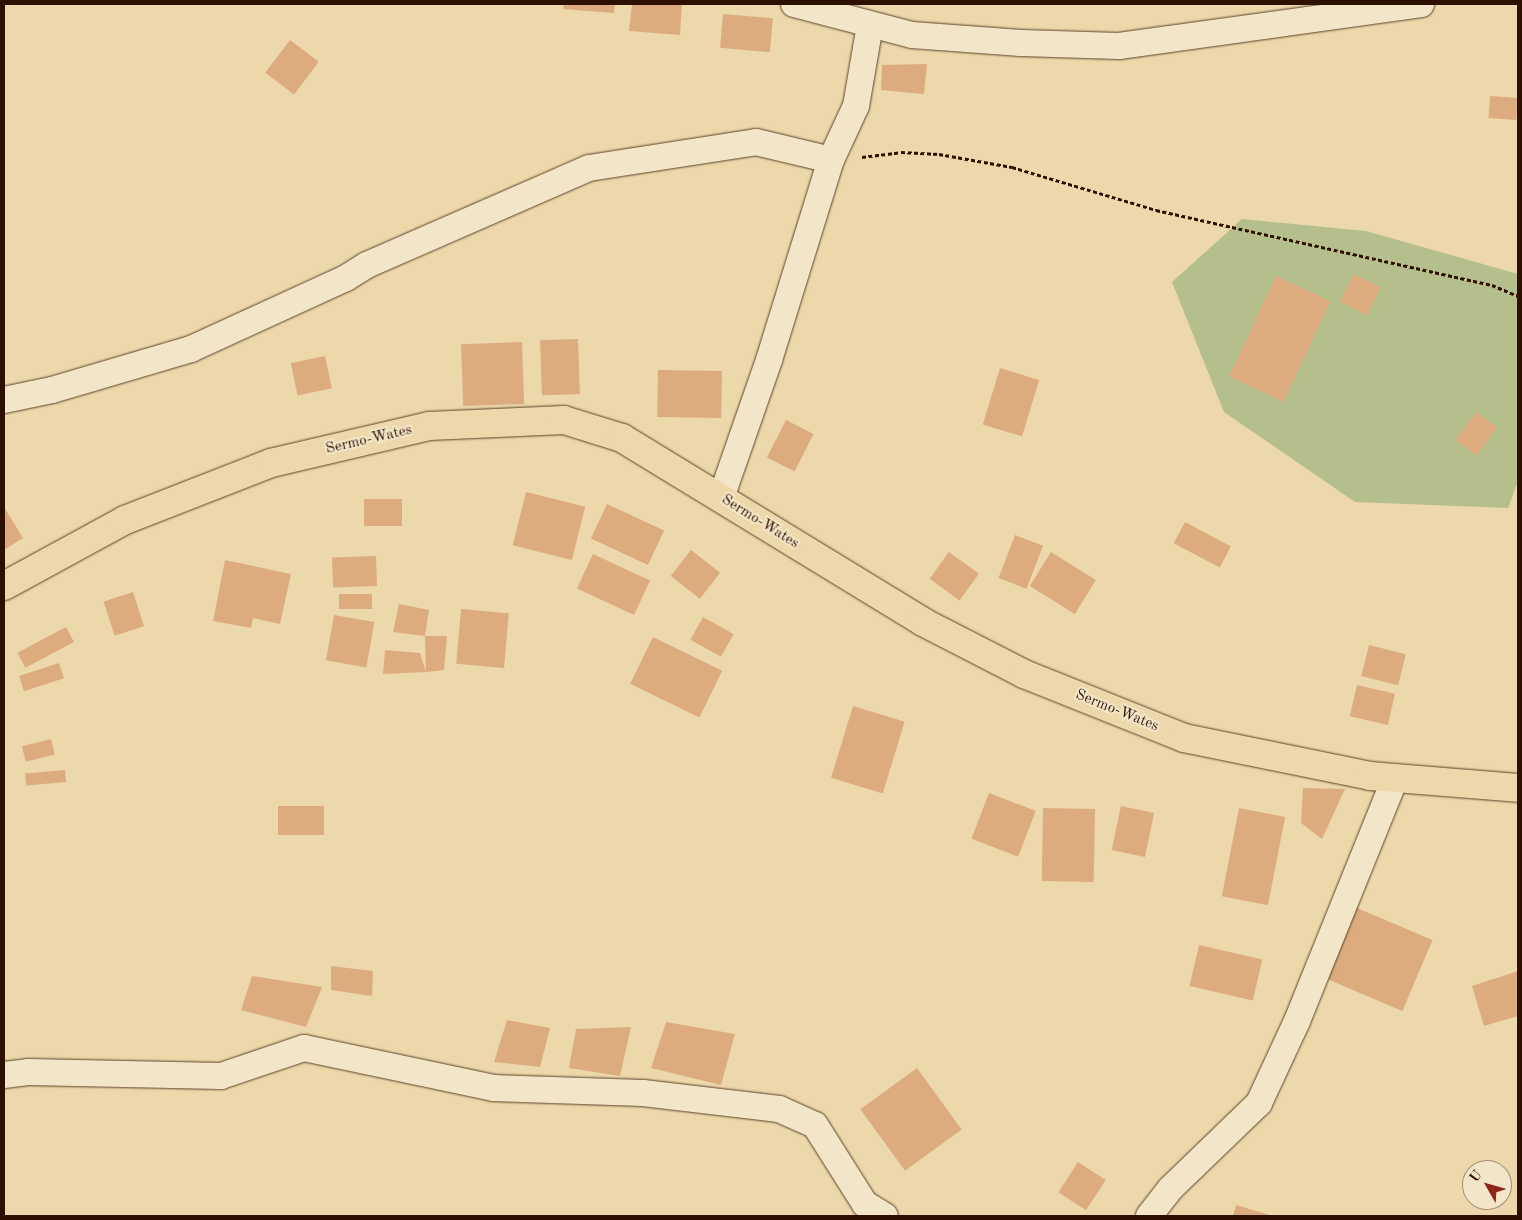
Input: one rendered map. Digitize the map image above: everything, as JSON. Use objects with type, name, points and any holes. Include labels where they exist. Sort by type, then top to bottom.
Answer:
[{"type":"main road","name":"Sermo-Wates","points":[[4,586],[125,520],[272,463],[428,426],[564,420],[622,438],[923,622],[1024,674],[1184,738],[1370,776],[1518,788]]},
{"type":"street","points":[[794,4],[912,35],[1021,44],[1119,46],[1421,4]]},
{"type":"street","points":[[721,498],[769,360],[831,160],[856,106],[870,24]]},
{"type":"street","points":[[4,400],[52,390],[191,349],[346,278],[366,265],[589,168],[756,142],[831,160]]},
{"type":"street","points":[[1149,1216],[1170,1189],[1259,1103],[1294,1030],[1395,778]]},
{"type":"street","points":[[4,1075],[28,1072],[221,1076],[304,1048],[494,1088],[643,1093],[779,1109],[815,1125],[865,1204],[885,1216]]},
{"type":"path","points":[[831,160],[901,152],[939,154],[1012,167],[1156,210],[1492,285],[1518,296]]},
{"type":"green space","points":[[1242,219],[1366,231],[1518,274],[1518,481],[1508,508],[1355,502],[1224,412],[1172,282]]},
{"type":"building","points":[[564,4],[615,4],[614,13],[563,9]]},
{"type":"building","points":[[632,4],[682,4],[680,35],[629,31]]},
{"type":"building","points":[[723,14],[773,18],[770,52],[720,48]]},
{"type":"building","points":[[290,40],[319,62],[294,94],[265,73]]},
{"type":"building","points":[[927,64],[924,94],[881,90],[882,65]]},
{"type":"building","points":[[1490,96],[1518,98],[1516,120],[1488,118]]},
{"type":"building","points":[[1354,274],[1381,288],[1367,315],[1340,302]]},
{"type":"building","points":[[1276,276],[1330,301],[1283,402],[1229,377]]},
{"type":"building","points":[[578,339],[580,394],[542,395],[540,340]]},
{"type":"building","points":[[522,342],[524,404],[463,406],[461,344]]},
{"type":"building","points":[[325,356],[332,388],[298,396],[291,363]]},
{"type":"building","points":[[1000,368],[1039,380],[1022,436],[983,424]]},
{"type":"building","points":[[658,370],[722,371],[721,418],[657,417]]},
{"type":"building","points":[[1476,412],[1497,427],[1476,456],[1455,440]]},
{"type":"building","points":[[786,420],[814,434],[795,471],[767,457]]},
{"type":"building","points":[[526,492],[585,507],[572,560],[513,545]]},
{"type":"building","points":[[364,499],[402,499],[402,526],[364,526]]},
{"type":"building","points":[[607,504],[664,531],[648,565],[591,538]]},
{"type":"building","points":[[4,507],[23,538],[4,550]]},
{"type":"building","points":[[1185,522],[1231,546],[1220,568],[1174,543]]},
{"type":"building","points":[[1015,535],[1043,546],[1027,589],[999,578]]},
{"type":"building","points":[[691,550],[720,573],[700,599],[671,576]]},
{"type":"building","points":[[949,552],[979,574],[960,600],[930,579]]},
{"type":"building","points":[[1051,552],[1096,580],[1075,614],[1030,586]]},
{"type":"building","points":[[593,554],[650,581],[634,615],[577,588]]},
{"type":"building","points":[[376,556],[377,586],[333,588],[332,558]]},
{"type":"building","points":[[225,560],[291,574],[280,624],[253,618],[251,628],[213,621]]},
{"type":"building","points":[[133,592],[144,626],[115,636],[104,602]]},
{"type":"building","points":[[339,594],[372,594],[372,609],[339,609]]},
{"type":"building","points":[[399,604],[429,610],[425,636],[393,632]]},
{"type":"building","points":[[461,609],[509,613],[504,668],[456,664]]},
{"type":"building","points":[[334,615],[374,622],[366,667],[326,660]]},
{"type":"building","points":[[703,617],[734,634],[721,657],[690,640]]},
{"type":"building","points":[[66,627],[74,642],[25,668],[17,653]]},
{"type":"building","points":[[425,636],[447,636],[444,670],[426,672]]},
{"type":"building","points":[[653,637],[722,671],[699,717],[630,684]]},
{"type":"building","points":[[1369,645],[1406,654],[1398,685],[1361,676]]},
{"type":"building","points":[[385,650],[420,653],[426,672],[383,674]]},
{"type":"building","points":[[59,663],[64,678],[24,691],[19,676]]},
{"type":"building","points":[[1357,685],[1395,694],[1388,725],[1350,716]]},
{"type":"building","points":[[853,706],[905,722],[883,794],[831,778]]},
{"type":"building","points":[[51,739],[55,755],[26,762],[22,746]]},
{"type":"building","points":[[65,770],[66,782],[26,785],[25,773]]},
{"type":"building","points":[[1303,788],[1345,789],[1322,839],[1301,823]]},
{"type":"building","points":[[989,793],[1036,811],[1018,857],[971,839]]},
{"type":"building","points":[[278,806],[324,806],[324,835],[278,835]]},
{"type":"building","points":[[1121,806],[1154,813],[1145,857],[1112,850]]},
{"type":"building","points":[[1043,808],[1095,809],[1094,882],[1042,881]]},
{"type":"building","points":[[1239,808],[1285,817],[1268,905],[1222,896]]},
{"type":"building","points":[[1357,908],[1432,940],[1402,1011],[1327,979]]},
{"type":"building","points":[[1199,945],[1262,960],[1253,1001],[1190,986]]},
{"type":"building","points":[[331,966],[373,971],[372,996],[331,990]]},
{"type":"building","points":[[1518,971],[1518,1016],[1484,1026],[1472,986]]},
{"type":"building","points":[[252,976],[322,987],[306,1027],[241,1010]]},
{"type":"building","points":[[507,1020],[550,1028],[540,1067],[494,1062]]},
{"type":"building","points":[[666,1022],[735,1034],[721,1085],[651,1068]]},
{"type":"building","points":[[631,1027],[620,1076],[569,1068],[576,1029]]},
{"type":"building","points":[[917,1068],[962,1129],[905,1171],[860,1109]]},
{"type":"building","points":[[1078,1162],[1106,1180],[1086,1210],[1058,1192]]},
{"type":"building","points":[[1236,1205],[1273,1216],[1233,1216]]}]
